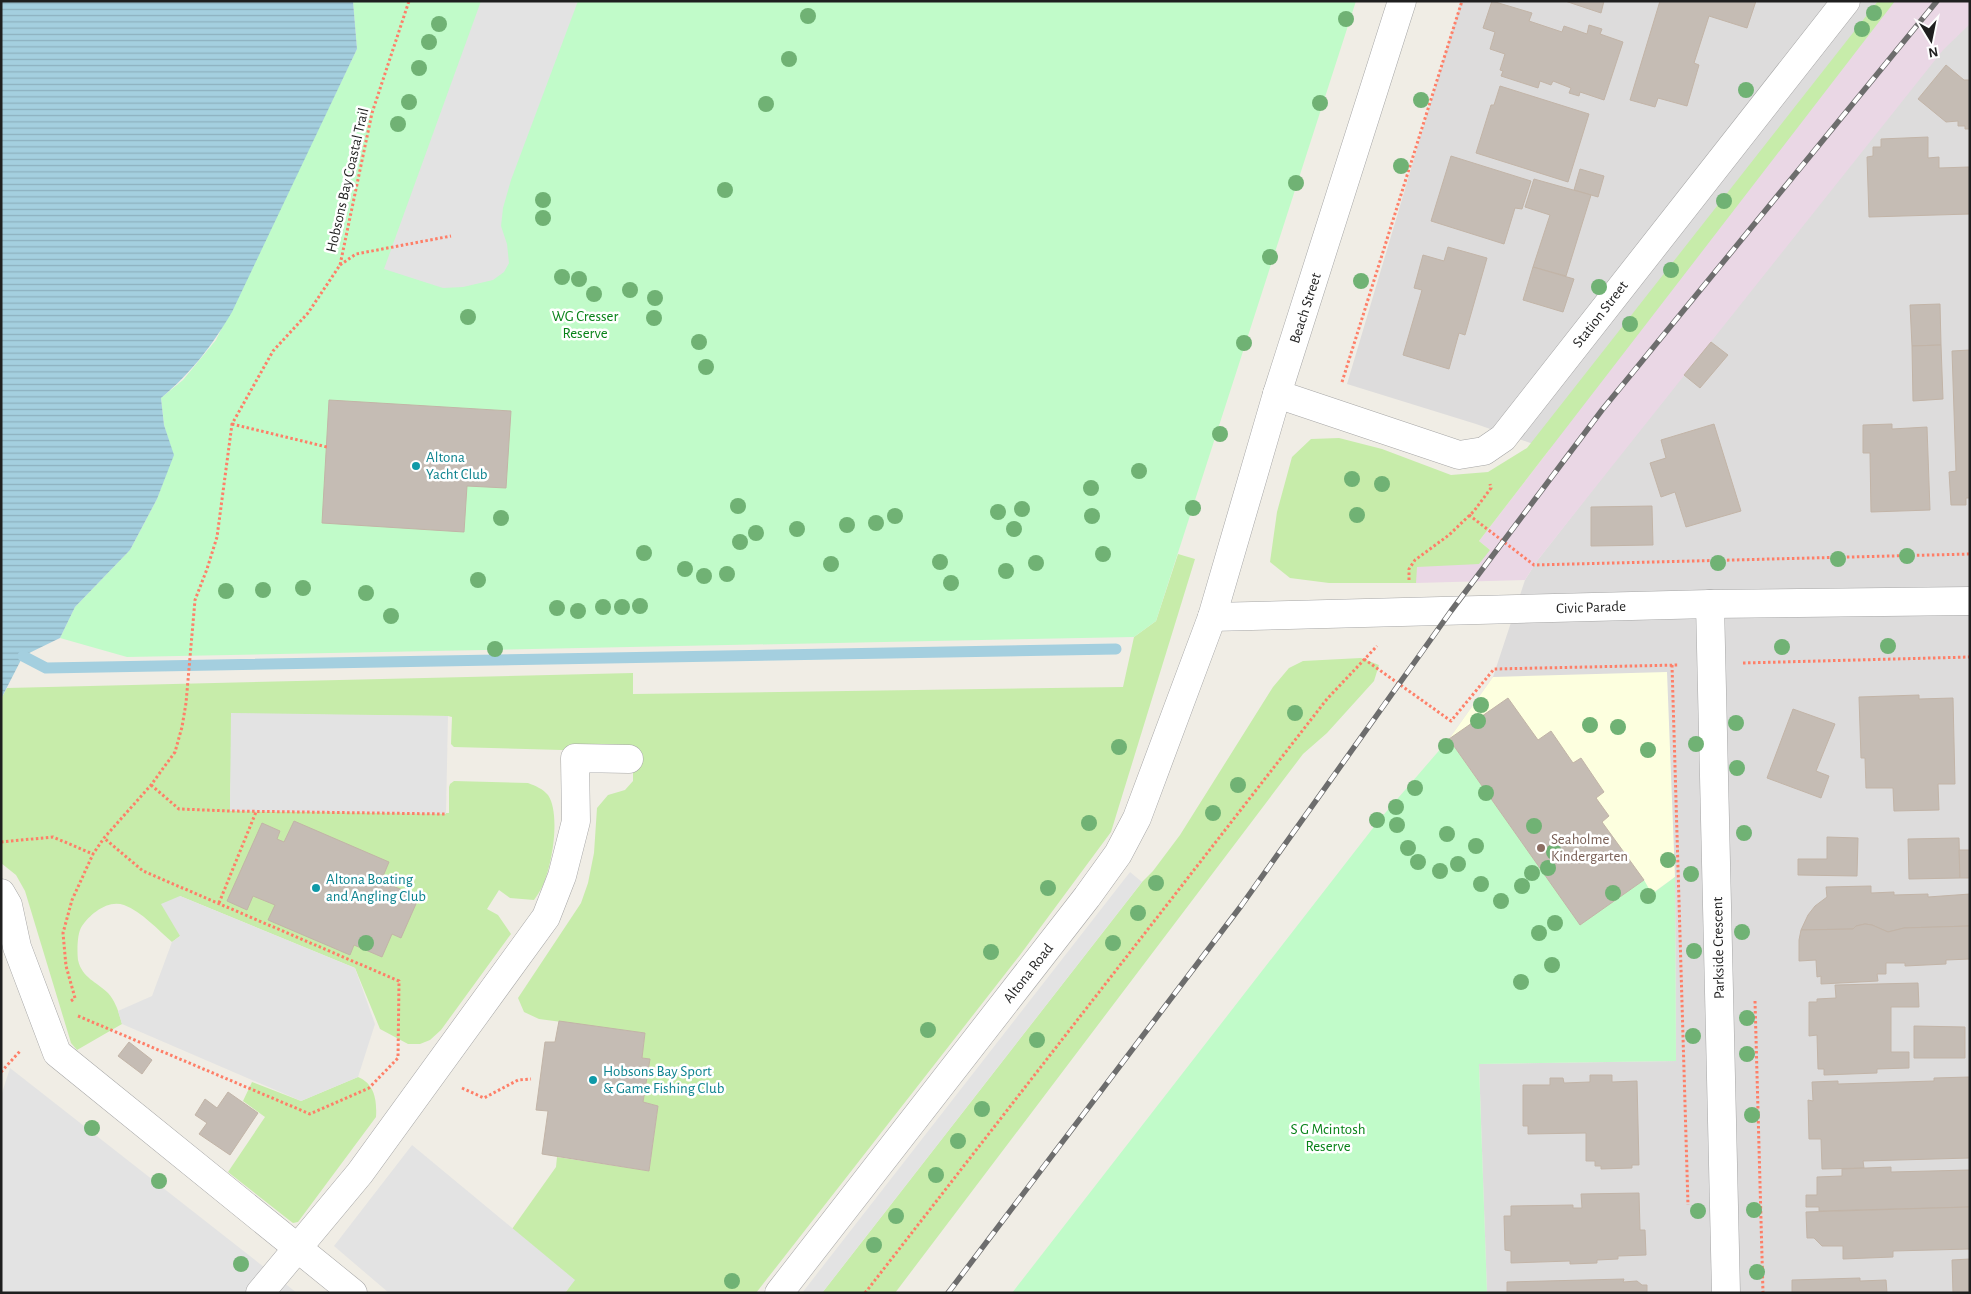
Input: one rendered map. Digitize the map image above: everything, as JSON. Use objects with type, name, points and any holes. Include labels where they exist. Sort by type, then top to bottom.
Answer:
[{"type":"street","name":"Beach Street","points":[[1212,617],[1277,394],[1402,1]]},
{"type":"street","name":"Station Street","points":[[1277,394],[1459,455],[1484,451],[1503,438],[1846,1]]},
{"type":"street","name":"Civic Parade","points":[[1212,617],[1710,604],[1970,601]]},
{"type":"street","name":"Parkside Crescent","points":[[1710,604],[1726,1293]]},
{"type":"street","name":"Altona Road","points":[[779,1293],[1087,897],[1118,854],[1137,818],[1212,617]]},
{"type":"street","points":[[260,1293],[360,1173],[546,917],[562,876],[576,821],[574,758],[630,759]]},
{"type":"street","points":[[1,892],[8,905],[17,947],[53,1016],[57,1053],[352,1293]]},
{"type":"path","name":"Hobsons Bay Coastal Trail","points":[[1,1072],[53,1016],[75,998],[66,966],[63,933],[72,900],[93,854],[104,838],[151,785],[174,752],[182,727],[186,703],[195,600],[208,569],[217,537],[232,424],[273,351],[308,313],[340,265],[372,113],[409,1]]},
{"type":"path","points":[[1340,387],[1462,1]]},
{"type":"path","points":[[340,265],[356,254],[451,236]]},
{"type":"path","points":[[232,424],[327,447]]},
{"type":"path","points":[[865,1293],[1321,707],[1410,612],[1409,569],[1415,560],[1449,535],[1469,515],[1491,488],[1475,452]]},
{"type":"path","points":[[1469,515],[1534,565],[1970,554]]},
{"type":"path","points":[[1364,660],[1451,721],[1494,670],[1970,657]]},
{"type":"path","points":[[1672,665],[1688,1213]]},
{"type":"path","points":[[151,785],[179,809],[256,812],[446,814]]},
{"type":"path","points":[[218,903],[256,812]]},
{"type":"path","points":[[1,842],[53,837],[93,854]]},
{"type":"path","points":[[53,1016],[310,1114],[369,1088],[398,1058],[399,981],[143,871],[104,838]]},
{"type":"path","points":[[433,1073],[484,1098],[518,1080],[531,1079]]},
{"type":"shaded area","points":[[481,1],[578,1],[511,180],[503,208],[501,226],[507,244],[509,263],[504,272],[493,280],[463,287],[443,288],[384,269]]},
{"type":"shaded area","points":[[1461,1],[1970,1],[1970,1293],[1487,1293],[1479,1064],[1676,1061],[1675,878],[1644,881],[1449,739],[1493,677],[1525,580],[1537,561],[1608,470],[1476,424],[1347,384]]},
{"type":"shaded area","points":[[1895,1],[1970,1],[1970,24],[1943,50],[1537,561],[1525,580],[1416,583],[1416,567],[1490,550],[1479,541]]},
{"type":"shaded area","name":"Seaholme Kindergarten","points":[[1667,672],[1675,877],[1651,894],[1644,881],[1580,925],[1449,739],[1493,677]]},
{"type":"shaded area","points":[[231,713],[448,716],[446,814],[230,811]]},
{"type":"shaded area","points":[[1130,872],[1142,882],[822,1293],[802,1293]]},
{"type":"shaded area","points":[[180,896],[355,968],[375,1024],[358,1077],[301,1101],[122,1024],[118,1011],[152,996],[172,942],[180,936],[161,904]]},
{"type":"shaded area","points":[[10,1068],[297,1293],[1,1293],[1,1101]]},
{"type":"shaded area","points":[[412,1145],[575,1280],[565,1293],[389,1293],[334,1246]]},
{"type":"green space","name":"WG Cresser Reserve","points":[[353,1],[1356,1],[1156,621],[1134,637],[127,657],[60,638],[75,607],[130,550],[157,499],[173,455],[164,425],[161,398],[183,380],[216,340],[357,49]]},
{"type":"green space","points":[[1878,1],[1895,1],[1479,541],[1490,550],[1479,564],[1417,567],[1416,583],[1329,583],[1290,578],[1270,562],[1277,512],[1292,457],[1311,439],[1339,438],[1382,449],[1451,475],[1488,472],[1527,448]]},
{"type":"green space","points":[[1178,554],[1195,559],[1111,832],[1020,955],[756,1293],[565,1293],[574,1280],[512,1229],[556,1167],[557,1157],[649,1171],[658,1106],[643,1102],[650,1059],[642,1058],[645,1033],[539,1019],[524,1012],[518,998],[581,903],[588,883],[594,853],[597,808],[608,795],[625,790],[633,781],[633,752],[454,747],[451,744],[452,717],[448,716],[232,714],[230,811],[449,813],[449,787],[454,781],[528,783],[548,795],[554,815],[554,841],[549,867],[542,887],[534,900],[510,898],[499,890],[487,909],[498,915],[511,934],[441,1030],[430,1040],[420,1044],[408,1044],[380,1029],[355,968],[180,896],[180,936],[172,942],[150,922],[124,905],[112,904],[100,909],[82,926],[78,942],[80,966],[90,979],[111,996],[122,1024],[77,1050],[71,1043],[25,891],[16,875],[1,863],[1,699],[7,688],[633,673],[633,694],[1123,687],[1134,637],[1156,621]]},
{"type":"green space","points":[[1361,658],[1379,665],[1374,681],[1327,733],[1303,754],[895,1293],[822,1293],[1180,835],[1273,687],[1289,668],[1303,661]]},
{"type":"green space","name":"S G Mcintosh Reserve","points":[[1449,739],[1580,924],[1644,880],[1652,894],[1675,877],[1676,1061],[1479,1064],[1487,1293],[1012,1293],[1380,819]]},
{"type":"green space","points":[[358,1077],[368,1084],[374,1094],[376,1117],[298,1222],[293,1223],[228,1172],[265,1117],[243,1101],[252,1082],[301,1101]]},
{"type":"water","points":[[1,1],[353,1],[357,49],[232,312],[200,358],[182,379],[161,398],[164,425],[174,455],[157,499],[130,550],[75,607],[60,638],[23,656],[1,699]]},
{"type":"building","points":[[1492,1],[1532,13],[1529,21],[1562,32],[1564,26],[1587,34],[1589,25],[1602,29],[1600,34],[1623,42],[1604,100],[1580,92],[1579,96],[1569,93],[1571,88],[1553,81],[1551,85],[1540,81],[1538,88],[1501,76],[1503,71],[1500,70],[1505,54],[1490,49],[1495,32],[1483,28]]},
{"type":"building","points":[[1565,1],[1604,1],[1601,13]]},
{"type":"building","points":[[1660,1],[1756,1],[1747,28],[1709,16],[1694,63],[1699,65],[1687,106],[1658,98],[1655,107],[1630,100]]},
{"type":"building","points":[[1946,65],[1964,80],[1970,80],[1970,129],[1965,129],[1965,126],[1958,126],[1958,121],[1946,122],[1918,99]]},
{"type":"building","points":[[1500,86],[1589,114],[1568,182],[1476,153],[1491,105],[1494,105]]},
{"type":"building","points":[[1928,137],[1928,158],[1939,157],[1939,168],[1969,167],[1970,214],[1869,217],[1867,157],[1873,156],[1873,147],[1881,147],[1881,139]]},
{"type":"building","points":[[1451,156],[1531,181],[1522,209],[1515,208],[1504,244],[1431,221]]},
{"type":"building","points":[[1580,169],[1604,176],[1598,197],[1574,190]]},
{"type":"building","points":[[1534,179],[1591,195],[1566,276],[1533,267],[1550,215],[1525,207]]},
{"type":"building","points":[[1448,247],[1487,258],[1465,335],[1459,333],[1449,369],[1403,355],[1422,290],[1414,288],[1423,255],[1444,261]]},
{"type":"building","points":[[1533,267],[1574,279],[1563,312],[1523,300]]},
{"type":"building","points":[[1940,304],[1941,345],[1912,346],[1910,305]]},
{"type":"building","points":[[1711,342],[1728,355],[1700,388],[1684,375]]},
{"type":"building","points":[[1941,345],[1943,399],[1913,401],[1912,346]]},
{"type":"building","points":[[1970,350],[1970,498],[1966,498],[1966,505],[1951,505],[1949,472],[1956,471],[1952,351]]},
{"type":"building","name":"Altona Yacht Club","points":[[329,400],[511,411],[506,488],[467,486],[464,532],[322,523]]},
{"type":"building","points":[[1714,424],[1741,511],[1686,527],[1675,492],[1661,497],[1650,463],[1666,458],[1661,440]]},
{"type":"building","points":[[1892,424],[1892,429],[1927,427],[1930,510],[1871,512],[1870,453],[1863,453],[1863,425]]},
{"type":"building","points":[[1652,506],[1653,545],[1591,546],[1591,507]]},
{"type":"building","points":[[1919,695],[1919,699],[1953,698],[1955,784],[1938,784],[1939,810],[1894,811],[1893,788],[1866,788],[1865,758],[1861,758],[1859,697]]},
{"type":"building","points":[[1508,698],[1538,740],[1551,731],[1573,763],[1581,758],[1604,792],[1596,798],[1609,816],[1602,822],[1644,880],[1580,925],[1449,739]]},
{"type":"building","points":[[1793,709],[1835,724],[1816,771],[1829,776],[1821,798],[1767,778]]},
{"type":"building","name":"Altona Boating and Angling Club","points":[[294,821],[389,862],[381,881],[419,897],[401,938],[392,934],[382,957],[354,945],[350,955],[268,920],[275,905],[253,896],[247,910],[227,901],[262,823],[280,831],[277,839],[284,842]]},
{"type":"building","points":[[1827,837],[1858,838],[1857,876],[1798,875],[1798,859],[1827,859]]},
{"type":"building","points":[[1959,838],[1960,878],[1909,879],[1908,839]]},
{"type":"building","points":[[1959,850],[1970,850],[1970,878],[1960,878]]},
{"type":"building","points":[[1871,886],[1871,893],[1894,892],[1894,895],[1928,894],[1928,897],[1970,894],[1970,926],[1904,928],[1888,932],[1865,924],[1856,926],[1853,929],[1801,930],[1808,915],[1815,906],[1827,897],[1826,887]]},
{"type":"building","points":[[1865,924],[1888,932],[1904,928],[1970,926],[1970,959],[1946,960],[1946,964],[1905,966],[1905,963],[1886,963],[1886,974],[1877,974],[1878,981],[1821,984],[1821,976],[1817,977],[1816,960],[1799,961],[1801,930],[1853,929],[1856,926]]},
{"type":"building","points":[[1918,983],[1919,1007],[1891,1007],[1891,1052],[1909,1052],[1909,1068],[1877,1069],[1877,1073],[1824,1075],[1824,1069],[1818,1069],[1817,1035],[1809,1036],[1809,1002],[1817,1002],[1817,999],[1836,998],[1835,985]]},
{"type":"building","name":"Hobsons Bay Sport & Game Fishing Club","points":[[559,1021],[645,1033],[642,1058],[650,1059],[643,1102],[658,1106],[649,1171],[542,1154],[548,1111],[536,1110],[545,1042],[555,1042]]},
{"type":"building","points":[[1914,1026],[1965,1027],[1965,1058],[1914,1058]]},
{"type":"building","points":[[129,1042],[152,1060],[142,1074],[118,1056]]},
{"type":"building","points":[[1590,1075],[1612,1075],[1612,1082],[1637,1081],[1639,1165],[1632,1165],[1632,1168],[1601,1169],[1601,1166],[1595,1166],[1595,1161],[1586,1161],[1586,1133],[1528,1134],[1528,1126],[1523,1126],[1523,1085],[1550,1085],[1550,1078],[1563,1078],[1564,1083],[1590,1082]]},
{"type":"building","points":[[1970,1077],[1970,1158],[1863,1161],[1864,1168],[1822,1169],[1821,1139],[1809,1139],[1808,1100],[1813,1101],[1812,1082],[1838,1081],[1838,1084],[1934,1081],[1934,1078]]},
{"type":"building","points":[[228,1092],[258,1113],[230,1155],[199,1134],[207,1123],[195,1115],[205,1099],[217,1108]]},
{"type":"building","points":[[1891,1167],[1891,1172],[1970,1170],[1970,1207],[1819,1211],[1819,1207],[1806,1207],[1806,1195],[1817,1195],[1817,1177],[1842,1176],[1842,1169]]},
{"type":"building","points":[[1639,1193],[1640,1230],[1645,1230],[1646,1255],[1618,1256],[1618,1259],[1597,1260],[1597,1263],[1570,1264],[1570,1261],[1511,1263],[1511,1251],[1505,1250],[1504,1216],[1511,1216],[1511,1206],[1573,1205],[1573,1208],[1582,1208],[1581,1194]]},
{"type":"building","points":[[1970,1207],[1970,1249],[1893,1251],[1893,1257],[1843,1259],[1843,1246],[1822,1246],[1814,1238],[1807,1238],[1806,1212]]},
{"type":"building","points":[[1970,1259],[1970,1293],[1953,1293],[1952,1260]]},
{"type":"building","points":[[1860,1278],[1860,1281],[1886,1280],[1887,1293],[1792,1293],[1792,1280]]},
{"type":"building","points":[[1624,1279],[1623,1282],[1637,1281],[1642,1285],[1647,1285],[1647,1293],[1507,1293],[1507,1282]]},
{"type":"waterway","points":[[23,656],[46,668],[1116,649]]},
{"type":"railway","points":[[948,1293],[1241,906],[1451,611],[1602,410],[1937,1]]},
{"type":"place","name":"Altona Yacht Club","points":[[416,466]]},
{"type":"place","name":"Seaholme Kindergarten","points":[[1541,848]]},
{"type":"place","name":"Altona Boating and Angling Club","points":[[316,888]]},
{"type":"place","name":"Hobsons Bay Sport & Game Fishing Club","points":[[593,1080]]}]
